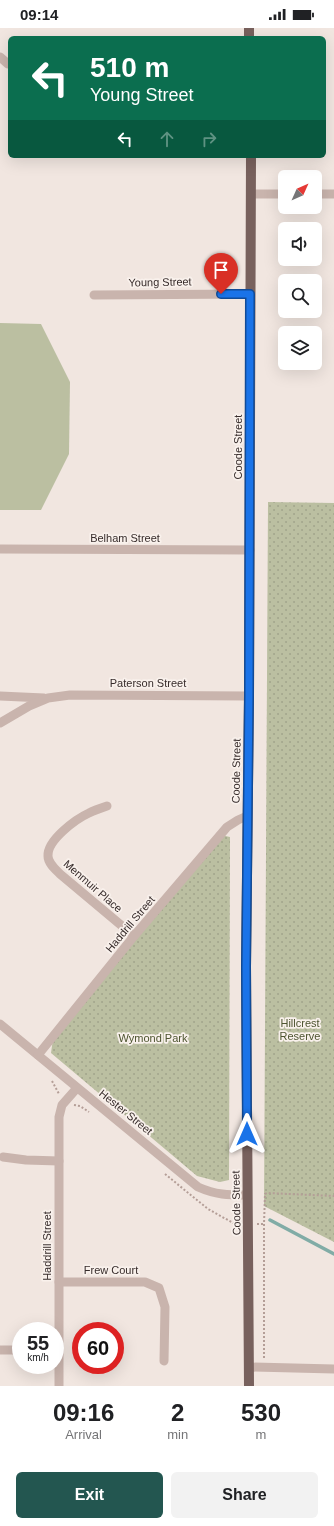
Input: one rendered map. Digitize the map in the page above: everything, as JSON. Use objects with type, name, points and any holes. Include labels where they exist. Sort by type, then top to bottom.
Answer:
[{"type":"main road","name":"Coode Street","points":[[249,1386],[246,967],[250,550],[251,158]]},
{"type":"street","points":[[0,56],[6,63]]},
{"type":"street","points":[[251,194],[278,194]]},
{"type":"street","points":[[322,194],[334,194]]},
{"type":"street","name":"Young Street","points":[[94,295],[250,294]]},
{"type":"street","name":"Belham Street","points":[[0,549],[250,550]]},
{"type":"street","name":"Paterson Street","points":[[0,696],[48,698],[70,695],[249,696]]},
{"type":"street","name":"Paterson Street","points":[[0,723],[29,706],[48,698]]},
{"type":"street","name":"Menmuir Place","points":[[106,806],[88,813],[65,829],[51,846],[48,856],[50,863],[60,874],[134,936]]},
{"type":"street","name":"Haddrill Street","points":[[38,1055],[134,936],[227,827],[247,816]]},
{"type":"street","name":"Hester Street","points":[[0,1024],[198,1187],[211,1193],[222,1195],[247,1195]]},
{"type":"street","name":"Haddrill Street","points":[[58,1322],[60,1111],[62,1106],[77,1088]]},
{"type":"street","points":[[3,1157],[26,1160],[59,1161]]},
{"type":"street","name":"Frew Court","points":[[59,1282],[145,1282],[159,1288],[165,1307],[164,1361]]},
{"type":"street","points":[[0,1350],[12,1350]]},
{"type":"street","points":[[249,1367],[334,1369]]},
{"type":"street","name":"Haddrill Street","points":[[58,1374],[59,1386]]},
{"type":"path","points":[[264,1350],[264,1198],[267,1193],[334,1196]]},
{"type":"green space","points":[[0,323],[41,324],[70,382],[69,454],[41,510],[0,510]]},
{"type":"green space","name":"Hillcrest Reserve","points":[[268,502],[334,503],[334,1242],[264,1206]]},
{"type":"green space","name":"Wymond Park","points":[[221,835],[230,837],[229,1180],[220,1182],[197,1176],[51,1053],[53,1039]]},
{"type":"waterway","points":[[270,1220],[334,1254]]},
{"type":"route","points":[[221,294],[250,294],[249,696],[246,887],[247,1134]]}]
